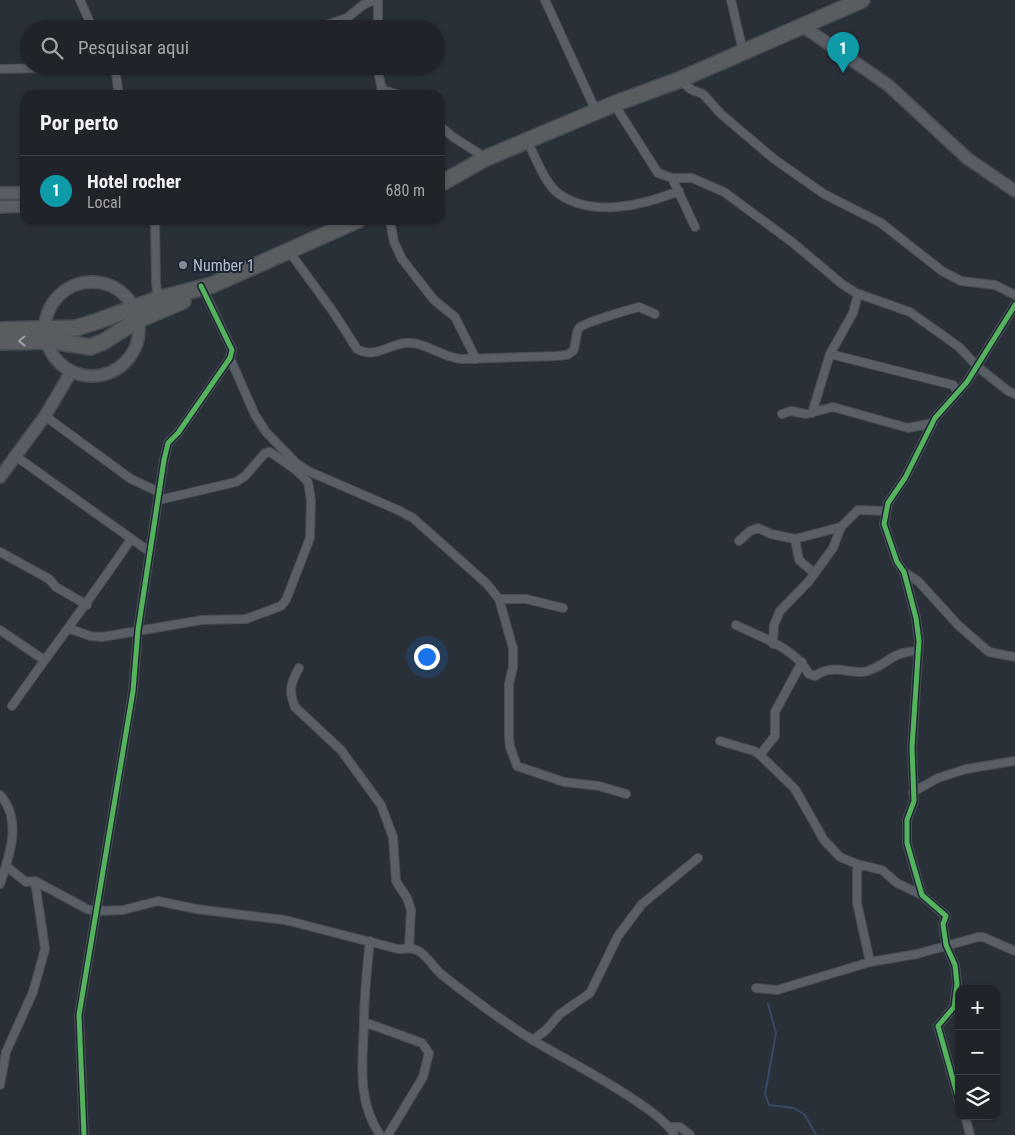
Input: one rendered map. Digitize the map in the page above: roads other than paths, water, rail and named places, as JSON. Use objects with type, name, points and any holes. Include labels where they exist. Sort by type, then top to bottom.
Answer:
[{"type":"highway","points":[[445,181],[486,158],[596,111],[679,80],[862,0]]},
{"type":"highway","points":[[0,342],[46,335],[98,321],[136,314],[206,288],[337,225]]},
{"type":"highway","points":[[0,330],[46,335],[78,346],[90,347],[103,342],[136,314],[158,299],[206,288]]},
{"type":"highway","points":[[98,321],[103,342]]},
{"type":"highway","points":[[76,328],[78,346]]},
{"type":"street","points":[[80,0],[89,20]]},
{"type":"street","points":[[354,0],[362,6]]},
{"type":"street","points":[[342,20],[348,18],[362,6],[376,0],[377,20]]},
{"type":"street","points":[[545,0],[596,111]]},
{"type":"street","points":[[731,0],[743,51]]},
{"type":"street","points":[[801,26],[888,85],[968,159],[1015,191]]},
{"type":"street","points":[[0,69],[20,69]]},
{"type":"street","points":[[116,75],[118,90]]},
{"type":"street","points":[[379,75],[382,90]]},
{"type":"street","points":[[679,80],[692,90],[703,94],[721,114],[774,159],[824,194],[881,223],[942,271],[961,281],[995,286],[1015,294]]},
{"type":"street","points":[[614,104],[655,170],[672,178],[692,178],[724,192],[792,242],[842,284],[858,294],[910,312],[959,347],[978,366],[1008,391],[1015,394]]},
{"type":"street","points":[[445,131],[453,138],[486,158]]},
{"type":"street","points":[[527,141],[557,192],[586,206],[619,206],[656,200],[679,191]]},
{"type":"street","points":[[672,178],[695,227]]},
{"type":"street","points":[[0,193],[20,193]]},
{"type":"street","points":[[0,200],[0,207],[20,206]]},
{"type":"street","points":[[155,225],[158,299]]},
{"type":"street","points":[[391,225],[394,242],[402,259],[434,300],[455,317],[476,359]]},
{"type":"street","points":[[288,250],[334,312],[357,349],[370,354],[404,343],[417,343],[447,357],[476,359],[567,355],[576,346],[578,328],[586,322],[610,318],[639,307],[654,314]]},
{"type":"street","points":[[87,283],[108,286],[126,298],[136,314],[136,343],[131,356],[122,365],[98,376],[84,376],[72,372],[57,361],[46,335],[52,304],[58,296],[76,285],[87,283]]},
{"type":"street","points":[[84,1135],[78,1029],[95,911],[133,691],[138,630],[168,443],[178,433],[230,358],[232,350],[206,288]]},
{"type":"street","points":[[812,413],[830,354],[853,313],[858,294]]},
{"type":"street","points":[[922,895],[907,843],[907,820],[914,801],[912,747],[918,651],[916,618],[904,572],[897,562],[887,538],[884,524],[886,511],[889,500],[905,478],[937,415],[958,393],[978,366],[1015,306]]},
{"type":"street","points":[[830,354],[953,385],[958,393]]},
{"type":"street","points":[[230,358],[255,415],[266,432],[296,463],[308,471],[413,518],[486,584],[499,600],[513,648],[513,667],[509,684],[509,736],[510,746],[518,766],[564,782],[599,786],[626,794]]},
{"type":"street","points":[[0,477],[14,455],[45,416],[72,372]]},
{"type":"street","points":[[782,414],[790,411],[803,414],[812,413],[833,407],[908,428],[933,423]]},
{"type":"street","points":[[45,416],[130,479],[159,496],[236,482],[245,476],[261,456],[270,452],[296,470],[308,482],[312,513],[310,538],[286,600],[281,606],[246,619],[202,620],[102,637],[68,628]]},
{"type":"street","points":[[0,457],[14,455],[150,552]]},
{"type":"street","points":[[772,644],[774,625],[780,611],[809,581],[813,572],[833,548],[841,527],[858,510],[886,511]]},
{"type":"street","points":[[739,541],[750,531],[758,528],[771,534],[795,539],[841,527]]},
{"type":"street","points":[[12,706],[44,660],[87,605],[131,539]]},
{"type":"street","points":[[795,539],[799,560],[813,572]]},
{"type":"street","points":[[0,552],[49,579],[56,587],[87,605]]},
{"type":"street","points":[[904,572],[918,581],[958,625],[989,652],[1015,657]]},
{"type":"street","points":[[499,600],[526,599],[563,608]]},
{"type":"street","points":[[736,625],[772,644],[790,650],[802,662],[809,674],[815,676],[822,670],[867,672],[901,652],[918,651]]},
{"type":"street","points":[[0,630],[44,660]]},
{"type":"street","points":[[760,755],[775,736],[774,712],[802,662]]},
{"type":"street","points":[[299,668],[291,682],[291,697],[295,707],[341,750],[381,805],[393,837],[396,881],[407,898],[411,910],[409,948]]},
{"type":"street","points":[[720,741],[754,751],[796,789],[826,843],[840,857],[857,864],[882,870],[896,883],[922,895],[946,916],[943,924],[946,946],[956,966],[955,1003],[938,1026],[955,1087]]},
{"type":"street","points":[[913,792],[938,778],[966,769],[1015,761]]},
{"type":"street","points":[[0,796],[10,813],[13,835],[0,884]]},
{"type":"street","points":[[533,1040],[546,1030],[560,1014],[590,993],[618,936],[642,904],[698,858]]},
{"type":"street","points":[[857,864],[857,903],[870,962]]},
{"type":"street","points":[[6,866],[26,882],[35,881],[87,909],[95,911],[123,910],[158,901],[196,909],[285,920],[398,949],[409,948],[420,953],[440,973],[533,1040],[587,1071],[654,1114],[672,1131],[680,1128],[690,1135]]},
{"type":"street","points":[[0,1085],[6,1052],[33,992],[45,949],[35,881]]},
{"type":"street","points":[[756,988],[777,990],[870,962],[896,958],[983,937],[1015,951]]},
{"type":"street","points":[[370,941],[361,1080],[374,1125],[380,1135]]},
{"type":"street","points":[[364,1022],[422,1043],[429,1053],[423,1077],[388,1135]]},
{"type":"street","points":[[966,1120],[970,1135]]},
{"type":"waterway","points":[[768,1004],[776,1033],[765,1094],[769,1105],[794,1108],[805,1115],[816,1135]]},
{"type":"place","name":"Hotel rocher","points":[[843,73]]},
{"type":"place","name":"Number 1","points":[[183,265]]}]
